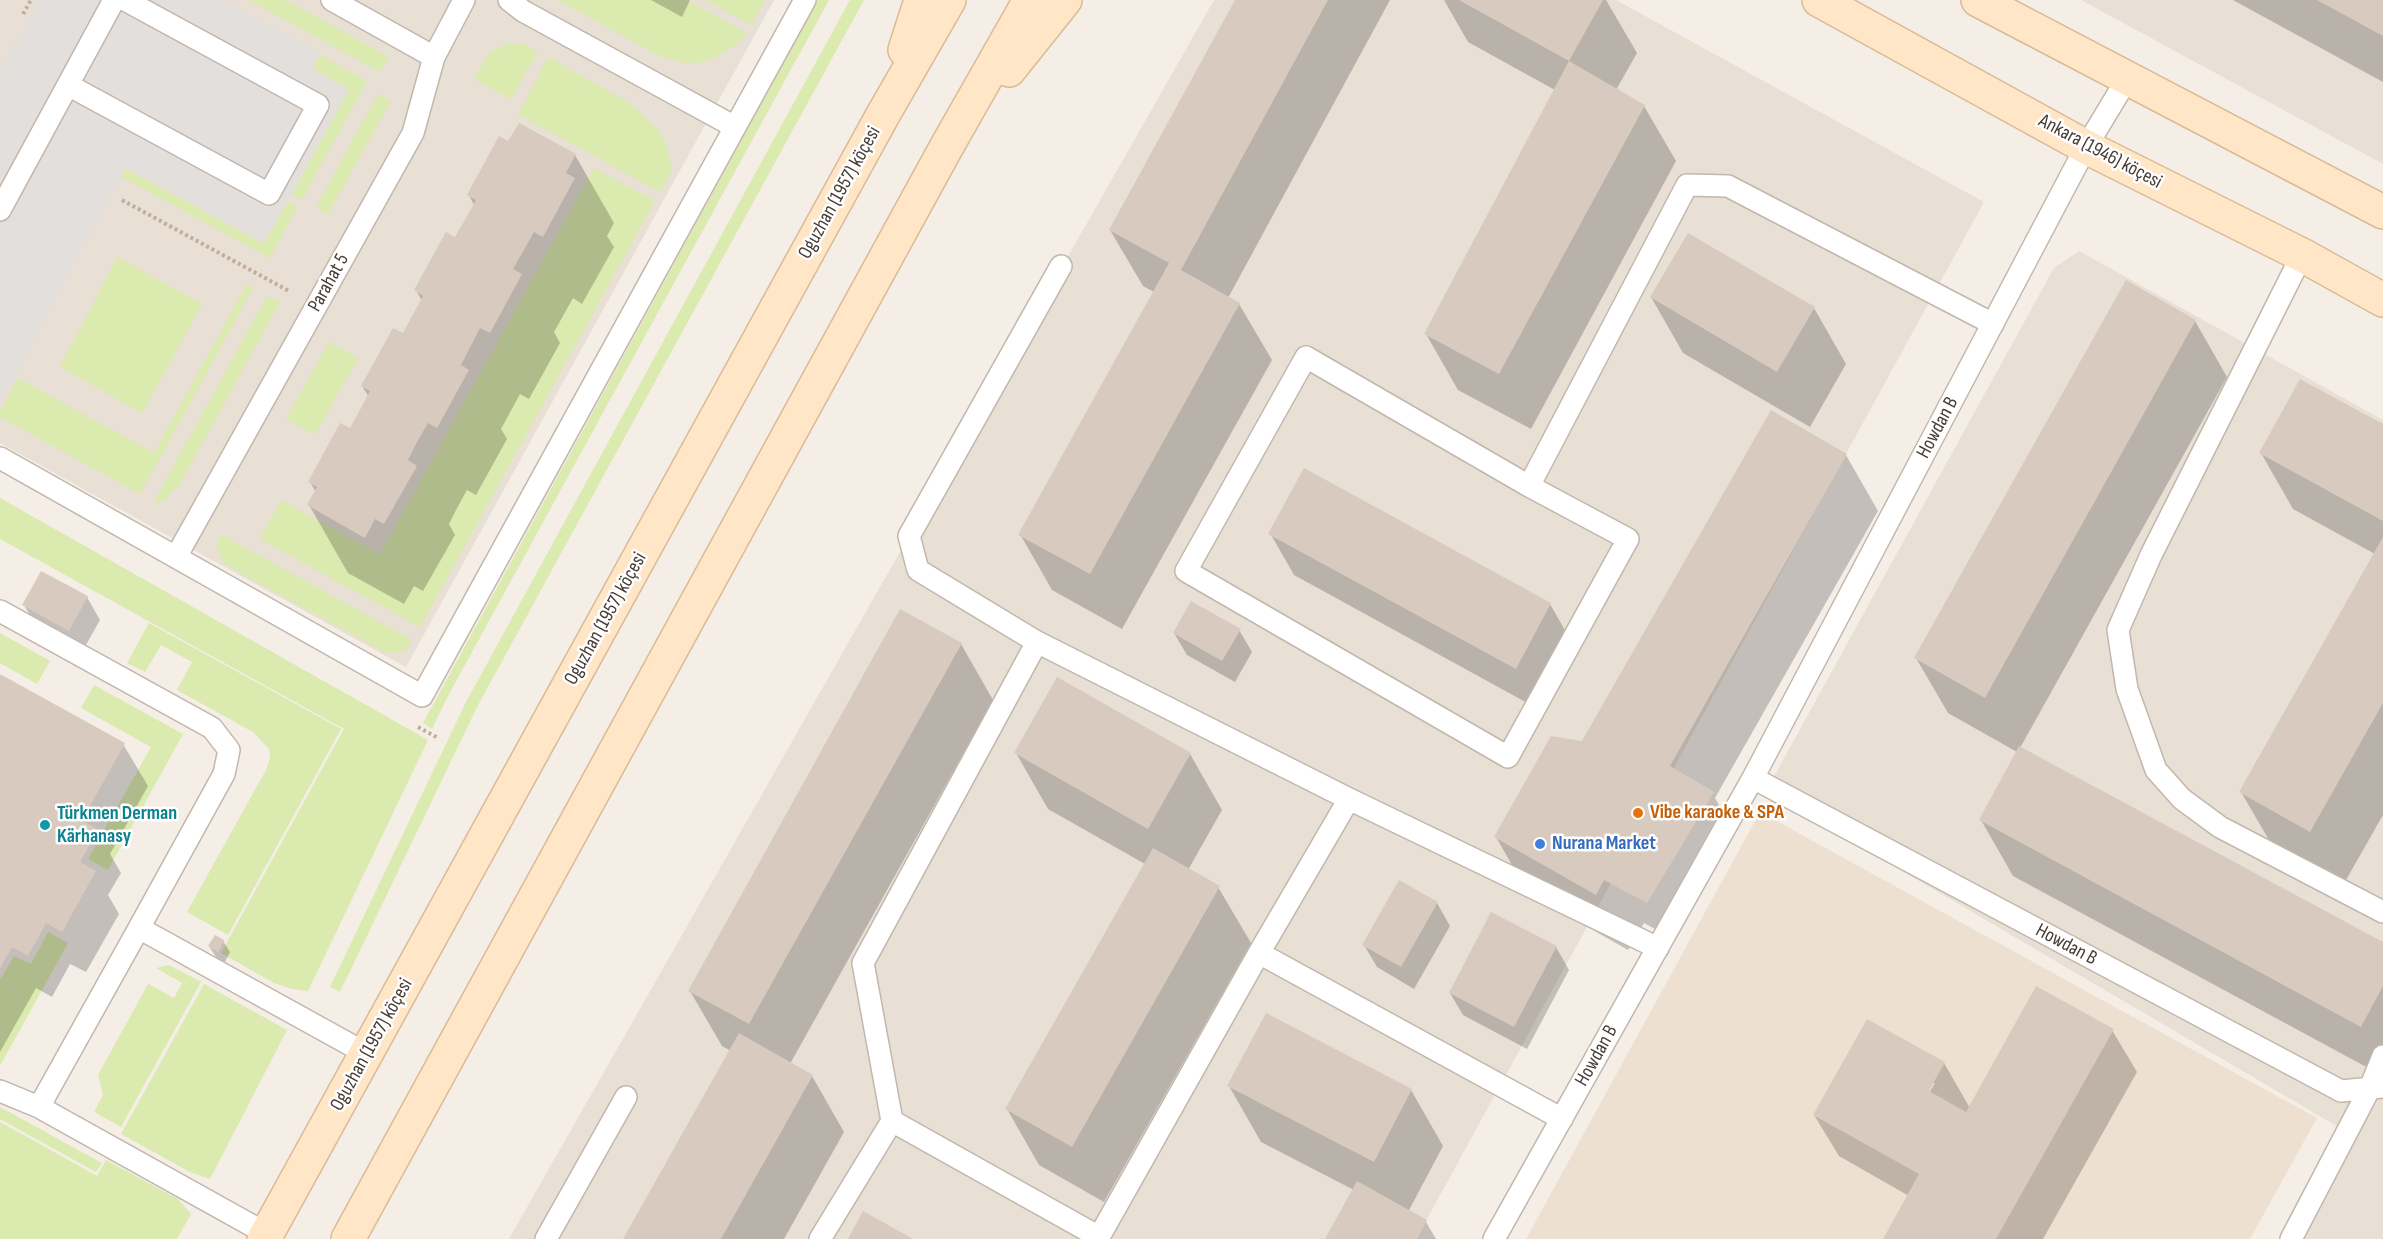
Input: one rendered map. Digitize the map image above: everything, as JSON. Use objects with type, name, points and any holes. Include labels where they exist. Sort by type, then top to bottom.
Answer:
[{"type":"main road","points":[[884,113],[921,0]]},
{"type":"main road","name":"Oguzhan (1957) köçesi","points":[[266,1236],[884,113],[949,0]]},
{"type":"main road","points":[[348,1239],[947,146],[1030,0]]},
{"type":"main road","points":[[947,146],[1065,0]]},
{"type":"main road","name":"Ankara (1946) köçesi","points":[[1819,0],[2086,147],[2302,255],[2383,300]]},
{"type":"main road","points":[[1978,0],[2383,212]]},
{"type":"lane","points":[[0,210],[114,0]]},
{"type":"lane","points":[[68,85],[269,194],[318,105],[125,0]]},
{"type":"lane","points":[[332,0],[434,57]]},
{"type":"lane","name":"Parahat 5","points":[[176,557],[413,133],[434,57],[464,0]]},
{"type":"lane","points":[[509,0],[523,10],[735,127]]},
{"type":"lane","points":[[0,458],[422,696],[805,0]]},
{"type":"lane","name":"Howdan B","points":[[1494,1239],[1753,778],[2086,147],[2127,79]]},
{"type":"lane","points":[[1529,486],[1687,185],[1728,186],[1993,324]]},
{"type":"lane","points":[[2302,255],[2151,555],[2118,630],[2127,689],[2156,770],[2182,799],[2220,827],[2383,912]]},
{"type":"lane","points":[[1061,266],[909,536],[918,570],[1037,642],[1349,799],[1658,948]]},
{"type":"lane","points":[[1306,357],[1529,486],[1629,539],[1508,757],[1186,571],[1306,357]]},
{"type":"lane","points":[[0,611],[212,728],[229,750],[224,774],[39,1107]]},
{"type":"lane","points":[[820,1239],[892,1120],[863,963],[1037,642]]},
{"type":"lane","name":"Howdan B","points":[[1753,778],[2341,1091],[2377,1087]]},
{"type":"lane","points":[[892,1120],[1101,1238],[1259,953],[1349,799]]},
{"type":"lane","points":[[139,928],[367,1054]]},
{"type":"lane","points":[[1259,953],[1562,1119]]},
{"type":"lane","points":[[2292,1239],[2377,1087],[2383,1056]]},
{"type":"lane","points":[[0,1091],[39,1107],[266,1236]]},
{"type":"lane","points":[[546,1239],[626,1097]]},
{"type":"path","points":[[23,14],[31,0]]},
{"type":"path","points":[[122,200],[286,290]]},
{"type":"shaded area","points":[[0,0],[774,0],[406,667],[0,443]]},
{"type":"shaded area","points":[[39,0],[223,0],[320,54],[312,70],[348,90],[264,242],[126,166],[0,404],[0,73]]},
{"type":"shaded area","points":[[1214,0],[1616,0],[1984,202],[1416,1239],[509,1239]]},
{"type":"shaded area","points":[[2081,0],[2383,0],[2383,164]]},
{"type":"shaded area","points":[[2079,251],[2383,420],[2383,1239],[2286,1239],[2345,1131],[1766,791],[2054,268]]},
{"type":"shaded area","points":[[1760,812],[2317,1118],[2250,1239],[1526,1239]]},
{"type":"green space","points":[[249,0],[286,0],[389,57],[380,72]]},
{"type":"green space","points":[[558,0],[687,0],[747,33],[739,42],[717,57],[705,62],[685,63],[659,56]]},
{"type":"green space","points":[[706,0],[765,0],[751,25]]},
{"type":"green space","points":[[818,0],[829,0],[449,694],[432,729],[423,723]]},
{"type":"green space","points":[[850,0],[864,0],[477,707],[340,992],[330,987],[466,702]]},
{"type":"green space","points":[[509,43],[523,44],[538,52],[511,99],[474,79],[487,56]]},
{"type":"green space","points":[[320,55],[367,81],[302,200],[292,194],[349,89],[313,69]]},
{"type":"green space","points":[[548,57],[621,98],[637,109],[659,131],[667,147],[672,171],[660,192],[518,114]]},
{"type":"green space","points":[[378,94],[391,101],[328,214],[316,207]]},
{"type":"green space","points":[[594,168],[655,201],[420,627],[260,539],[281,500],[380,554]]},
{"type":"green space","points":[[126,169],[264,244],[288,201],[297,207],[270,258],[122,177]]},
{"type":"green space","points":[[117,257],[202,304],[142,413],[60,367]]},
{"type":"green space","points":[[247,284],[253,288],[140,494],[0,417],[0,411],[18,378],[154,453]]},
{"type":"green space","points":[[267,296],[280,302],[180,484],[164,500],[158,504],[154,502]]},
{"type":"green space","points":[[329,342],[358,358],[315,435],[286,419]]},
{"type":"green space","points":[[0,498],[428,740],[308,991],[274,983],[221,953],[344,729],[0,539]]},
{"type":"green space","points":[[222,535],[412,640],[406,650],[386,653],[224,564],[216,545]]},
{"type":"green space","points":[[149,623],[341,729],[228,935],[187,912],[266,770],[270,758],[269,749],[253,732],[177,690],[192,662],[161,645],[145,672],[127,663]]},
{"type":"green space","points":[[0,633],[50,661],[37,684],[0,663]]},
{"type":"green space","points":[[94,685],[183,734],[108,870],[88,859],[151,747],[81,708]]},
{"type":"green space","points":[[48,932],[68,943],[0,1066],[0,980],[14,956],[31,964]]},
{"type":"green space","points":[[169,965],[201,982],[121,1127],[94,1112],[103,1095],[98,1075],[148,984],[174,998],[182,983],[156,968]]},
{"type":"green space","points":[[204,984],[287,1030],[210,1179],[192,1173],[121,1134]]},
{"type":"green space","points":[[0,1107],[102,1163],[96,1172],[0,1119]]},
{"type":"green space","points":[[0,1122],[97,1176],[106,1160],[178,1199],[191,1214],[177,1239],[0,1239]]},
{"type":"building","points":[[1235,0],[1328,0],[1181,270],[1240,303],[1090,574],[1018,535],[1169,263],[1109,230]]},
{"type":"building","points":[[1459,0],[1603,0],[1569,61]]},
{"type":"building","points":[[2317,0],[2383,0],[2383,36]]},
{"type":"building","points":[[1569,61],[1645,105],[1499,374],[1424,334]]},
{"type":"building","points":[[519,123],[576,154],[566,173],[575,178],[543,237],[534,232],[513,269],[522,274],[490,333],[480,328],[461,365],[469,370],[437,428],[428,423],[417,442],[408,460],[417,466],[384,524],[375,519],[365,538],[307,505],[317,487],[308,482],[340,423],[350,428],[360,410],[370,391],[361,386],[393,328],[403,333],[423,296],[414,290],[446,232],[455,237],[476,200],[467,195],[499,136],[508,141]]},
{"type":"building","points":[[1688,233],[1815,307],[1777,372],[1650,297]]},
{"type":"building","points":[[2126,280],[2196,320],[1985,698],[1914,658]]},
{"type":"building","points":[[2300,379],[2383,424],[2383,521],[2259,453]]},
{"type":"building","points":[[1771,410],[1847,454],[1670,766],[1714,792],[1647,903],[1604,880],[1596,895],[1494,837],[1551,736],[1582,741]]},
{"type":"building","points":[[1304,468],[1551,603],[1516,669],[1268,534]]},
{"type":"building","points":[[2383,537],[2383,703],[2310,832],[2239,792]]},
{"type":"building","points":[[41,571],[88,596],[69,631],[22,605]]},
{"type":"building","points":[[1191,601],[1241,629],[1222,661],[1173,633]]},
{"type":"building","points":[[900,609],[962,643],[749,1024],[688,991]]},
{"type":"building","name":"Türkmen Derman Kärhanasy","points":[[0,674],[125,743],[82,820],[98,830],[80,862],[96,871],[62,932],[46,923],[28,956],[12,947],[0,968]]},
{"type":"building","points":[[1057,677],[1191,753],[1148,829],[1014,753]]},
{"type":"building","points":[[2019,746],[2383,942],[2383,986],[2361,1027],[1979,820]]},
{"type":"building","points":[[1153,848],[1220,886],[1072,1147],[1005,1109]]},
{"type":"building","points":[[1399,880],[1438,902],[1401,967],[1362,945]]},
{"type":"building","points":[[1491,912],[1557,946],[1514,1027],[1449,993]]},
{"type":"building","points":[[215,935],[224,940],[218,952],[208,946]]},
{"type":"building","points":[[2036,986],[2114,1029],[1996,1239],[1883,1239],[1919,1174],[1813,1115],[1867,1019],[1945,1062],[1929,1091],[1966,1112]]},
{"type":"building","points":[[1266,1013],[1412,1089],[1374,1162],[1227,1086]]},
{"type":"building","points":[[739,1033],[813,1075],[721,1239],[623,1239]]},
{"type":"building","points":[[1357,1181],[1427,1220],[1417,1239],[1325,1239]]},
{"type":"building","points":[[863,1211],[913,1239],[848,1239]]},
{"type":"place","name":"Vibe karaoke & SPA","points":[[1638,813]]},
{"type":"place","name":"Türkmen Derman Kärhanasy","points":[[45,825]]},
{"type":"place","name":"Nurana Market","points":[[1540,844]]}]
